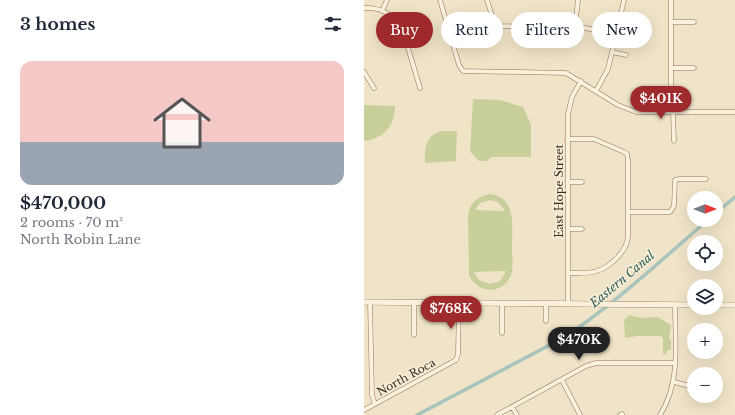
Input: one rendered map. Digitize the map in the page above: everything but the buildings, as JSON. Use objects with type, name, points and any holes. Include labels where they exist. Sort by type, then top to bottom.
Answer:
[{"type":"main road","points":[[367,302],[687,305]]},
{"type":"main road","points":[[723,305],[735,305]]},
{"type":"street","points":[[382,11],[387,0]]},
{"type":"street","points":[[440,0],[462,70],[559,72],[569,74],[628,110],[644,112],[735,112]]},
{"type":"street","points":[[487,0],[496,25],[511,25]]},
{"type":"street","points":[[577,12],[578,0]]},
{"type":"street","points":[[621,12],[624,0]]},
{"type":"street","points":[[670,0],[674,141]]},
{"type":"street","points":[[364,8],[382,11],[393,18],[403,31],[420,88]]},
{"type":"street","points":[[671,22],[694,22]]},
{"type":"street","points":[[596,91],[606,73],[613,48]]},
{"type":"street","points":[[612,52],[626,55]]},
{"type":"street","points":[[671,68],[694,68]]},
{"type":"street","points":[[364,72],[374,88]]},
{"type":"street","name":"East Hope Street","points":[[568,304],[569,106],[581,81]]},
{"type":"street","points":[[568,139],[594,140],[627,154],[628,212],[628,241],[621,253],[599,271],[568,272]]},
{"type":"street","points":[[628,212],[670,212],[674,206],[675,180],[706,179]]},
{"type":"street","points":[[568,182],[582,182]]},
{"type":"street","points":[[568,229],[582,229]]},
{"type":"street","points":[[367,302],[372,395],[375,404]]},
{"type":"street","points":[[414,303],[414,335]]},
{"type":"street","name":"North Roca","points":[[364,410],[456,360],[458,354],[459,303]]},
{"type":"street","points":[[502,304],[502,333]]},
{"type":"street","points":[[546,304],[546,321]]},
{"type":"street","points":[[660,415],[670,397],[674,382],[676,363],[676,305]]},
{"type":"street","points":[[497,415],[596,363],[676,363]]},
{"type":"street","points":[[562,380],[580,415]]},
{"type":"street","points":[[674,382],[687,385]]},
{"type":"street","points":[[512,407],[517,415]]},
{"type":"green space","points":[[473,99],[500,100],[523,107],[531,125],[531,157],[491,157],[487,161],[479,161],[470,151]]},
{"type":"green space","points":[[364,105],[395,106],[393,119],[387,130],[383,134],[371,140],[364,141]]},
{"type":"green space","points":[[441,131],[457,131],[456,161],[425,163],[425,152],[429,139]]},
{"type":"green space","points":[[490,194],[499,196],[505,201],[509,207],[512,222],[512,272],[507,282],[496,289],[490,290],[478,286],[469,275],[469,212],[474,201]],"holes":[[[490,200],[498,202],[505,211],[475,210],[480,203]],[[506,271],[500,281],[490,284],[479,280],[474,272]]]},
{"type":"green space","points":[[629,315],[642,318],[658,317],[671,325],[669,338],[671,340],[671,349],[666,352],[667,355],[663,354],[663,339],[661,336],[637,336],[625,338],[624,320]]},
{"type":"waterway","name":"Eastern Canal","points":[[723,207],[735,197]]},
{"type":"waterway","name":"Eastern Canal","points":[[417,415],[563,338],[601,311],[700,227]]}]
